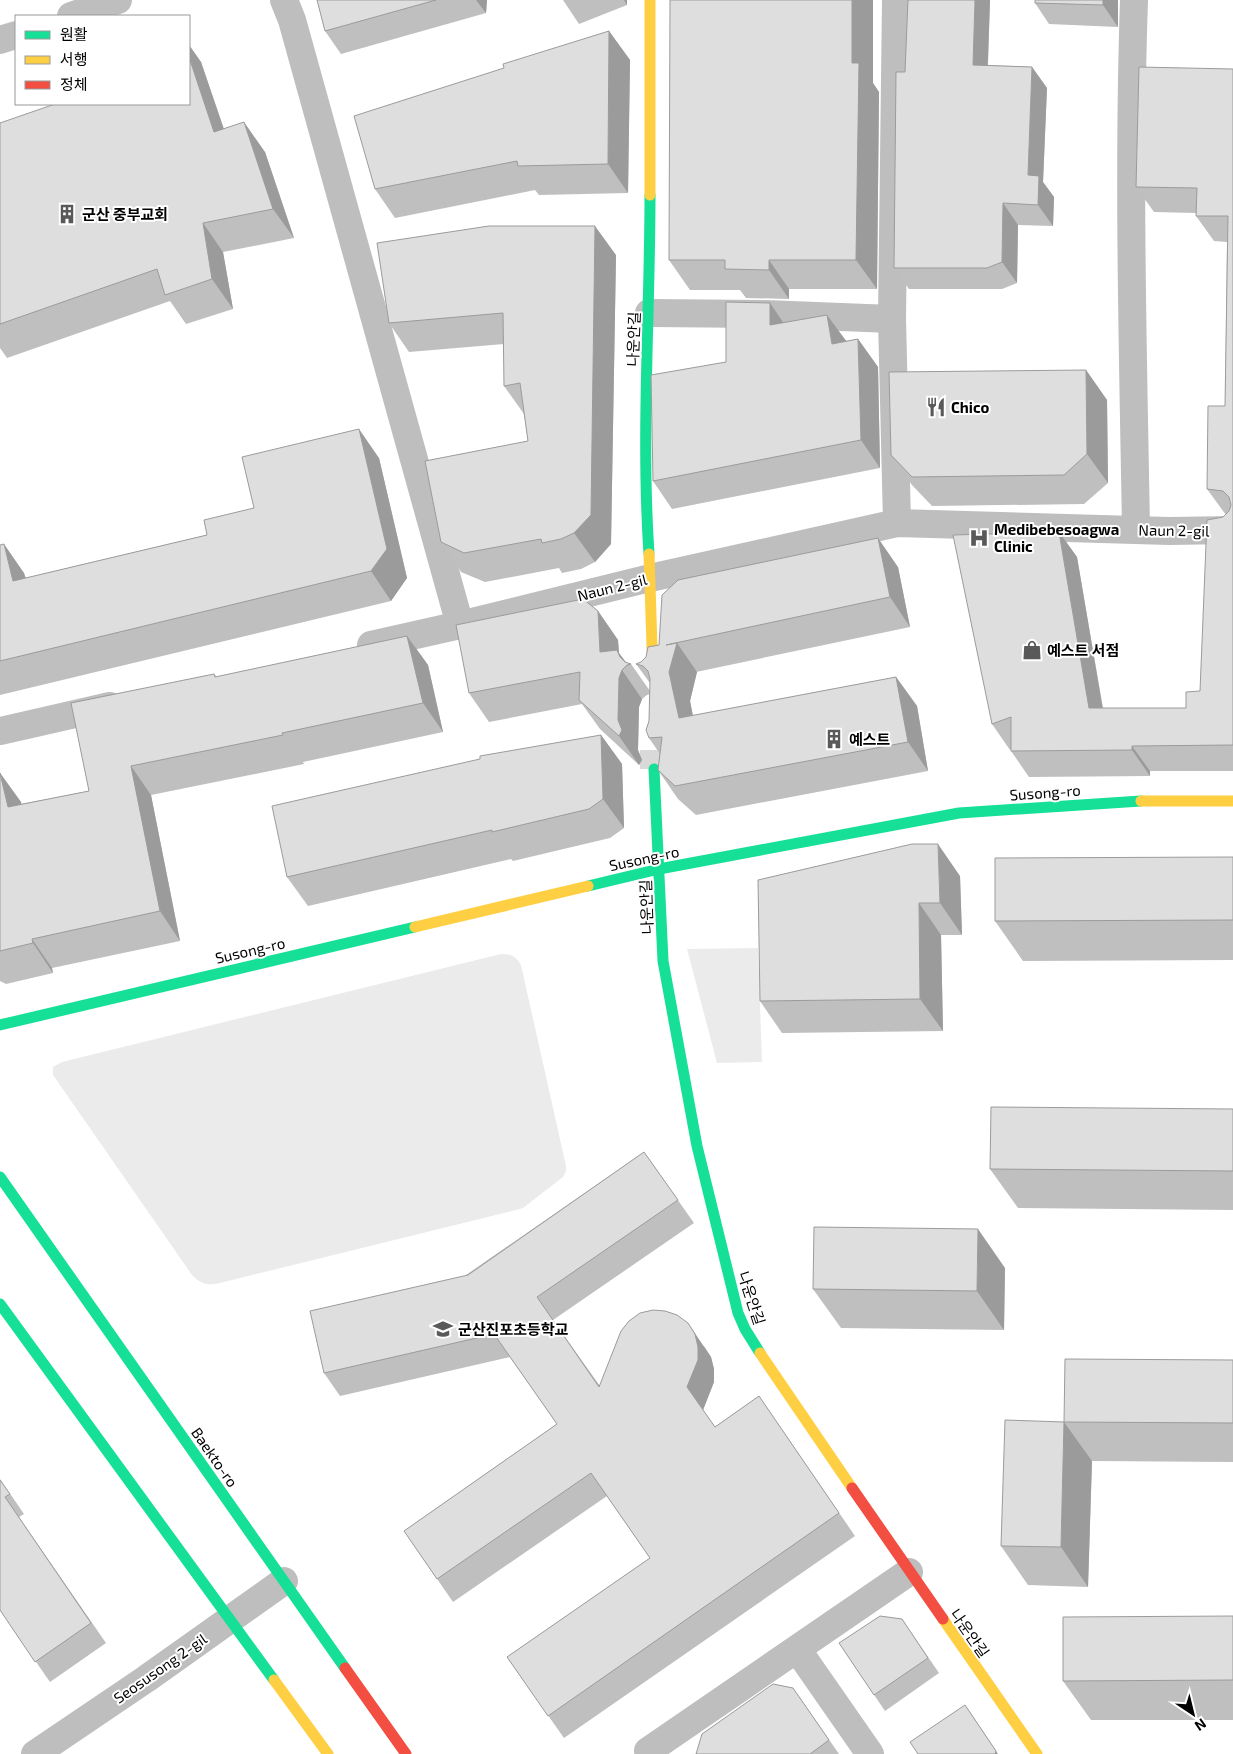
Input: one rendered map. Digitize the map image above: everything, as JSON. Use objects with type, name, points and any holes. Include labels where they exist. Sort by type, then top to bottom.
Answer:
[{"type":"street","points":[[74,15],[118,0]]},
{"type":"street","points":[[284,0],[292,20],[460,625]]},
{"type":"street","name":"나운안길","points":[[650,0],[649,312],[645,405],[646,512],[653,678]]},
{"type":"street","points":[[896,0],[892,319],[897,522]]},
{"type":"street","points":[[1134,0],[1131,218],[1136,529]]},
{"type":"street","points":[[0,40],[15,35]]},
{"type":"street","points":[[649,312],[892,319]]},
{"type":"street","name":"Naun 2-gil","points":[[351,650],[650,578],[897,522],[1169,531],[1233,530]]},
{"type":"street","points":[[0,732],[133,700]]},
{"type":"street","name":"나운안길","points":[[654,769],[663,961],[697,1146],[738,1313],[745,1329],[774,1375],[1037,1754]]},
{"type":"street","name":"Susong-ro","points":[[0,1025],[659,869],[959,813],[1142,801],[1233,801]]},
{"type":"street","name":"Susong-ro","points":[[9,1034],[71,1008]]},
{"type":"street","name":"Baekto-ro","points":[[0,1177],[406,1754]]},
{"type":"street","points":[[0,1304],[328,1754]]},
{"type":"street","points":[[651,1754],[648,1751],[909,1572]]},
{"type":"street","name":"Seosusong 2-gil","points":[[35,1754],[146,1680],[284,1581]]},
{"type":"street","points":[[797,1649],[870,1754]]},
{"type":"shaded area","points":[[758,948],[762,1062],[717,1063],[687,949]]},
{"type":"shaded area","points":[[501,954],[513,956],[521,965],[566,1166],[563,1177],[523,1208],[516,1210],[220,1283],[204,1284],[192,1275],[53,1075],[53,1067],[62,1062]]},
{"type":"building","points":[[317,0],[436,0],[325,31]]},
{"type":"building","points":[[670,0],[852,0],[852,63],[859,63],[856,260],[769,260],[769,270],[725,269],[725,260],[669,260]]},
{"type":"building","points":[[908,0],[975,0],[973,65],[1032,67],[1028,175],[1039,176],[1038,205],[1003,203],[1002,262],[987,268],[894,268],[896,72],[905,72]]},
{"type":"building","points":[[1035,0],[1103,0],[1103,5],[1035,3]]},
{"type":"building","points":[[609,31],[608,164],[518,166],[517,161],[375,189],[354,116],[504,68],[503,64]]},
{"type":"building","name":"군산 중부교회","points":[[190,60],[214,132],[244,122],[273,209],[203,223],[212,279],[165,295],[157,269],[0,324],[0,123],[52,105],[190,105]]},
{"type":"building","points":[[1139,67],[1233,69],[1233,745],[1132,746],[1132,750],[1011,751],[1011,717],[992,724],[953,535],[1059,532],[1089,708],[1186,708],[1186,692],[1200,691],[1207,520],[1223,517],[1229,511],[1231,505],[1229,497],[1223,491],[1207,489],[1208,406],[1225,406],[1228,216],[1196,216],[1197,188],[1136,187]]},
{"type":"building","points":[[489,226],[595,226],[591,515],[574,533],[561,539],[542,543],[541,539],[464,553],[441,542],[425,461],[528,441],[520,383],[504,386],[503,313],[389,323],[377,243]]},
{"type":"building","points":[[726,302],[770,303],[770,325],[827,315],[832,344],[858,339],[861,440],[653,481],[651,375],[726,362]]},
{"type":"building","points":[[1086,370],[1087,454],[1064,475],[912,477],[891,455],[889,372]]},
{"type":"building","points":[[359,429],[387,549],[371,571],[0,661],[0,545],[4,544],[13,581],[207,535],[204,520],[254,508],[242,457]]},
{"type":"building","points":[[878,538],[890,597],[666,645],[677,643],[669,672],[679,718],[896,677],[908,742],[675,786],[658,770],[662,737],[649,738],[646,730],[649,721],[650,679],[648,671],[643,666],[636,664],[646,657],[648,647],[659,645],[662,595],[678,580]]},
{"type":"building","points":[[583,599],[598,611],[600,652],[617,650],[625,662],[631,664],[622,670],[619,678],[618,720],[622,730],[619,736],[579,700],[580,672],[469,693],[456,625]]},
{"type":"building","points":[[407,636],[423,703],[282,733],[283,735],[131,766],[160,911],[32,939],[33,943],[0,951],[0,773],[8,807],[89,791],[71,703],[214,674],[215,677]]},
{"type":"building","points":[[601,735],[603,799],[589,809],[287,877],[272,806],[480,759],[480,756]]},
{"type":"building","points":[[912,844],[938,844],[940,903],[919,903],[920,999],[760,1001],[758,880]]},
{"type":"building","points":[[1233,857],[1233,920],[995,921],[995,858]]},
{"type":"building","points":[[991,1107],[1233,1109],[1233,1171],[990,1169]]},
{"type":"building","points":[[644,1152],[678,1200],[537,1297],[599,1387],[621,1331],[629,1321],[640,1313],[653,1310],[677,1315],[688,1323],[695,1334],[698,1347],[698,1360],[687,1387],[715,1427],[759,1396],[839,1513],[548,1716],[507,1657],[650,1558],[591,1473],[437,1579],[404,1531],[557,1424],[494,1334],[324,1373],[310,1311],[468,1275]]},
{"type":"building","points":[[814,1227],[978,1229],[977,1291],[813,1289]]},
{"type":"building","points":[[1065,1359],[1233,1360],[1233,1423],[1064,1422]]},
{"type":"building","points":[[1005,1420],[1064,1422],[1061,1547],[1001,1546]]},
{"type":"building","points":[[0,1480],[10,1494],[5,1497],[91,1623],[35,1662],[0,1610]]},
{"type":"building","points":[[880,1616],[902,1619],[928,1658],[874,1695],[839,1643]]},
{"type":"building","points":[[1233,1616],[1233,1680],[1063,1681],[1063,1617]]},
{"type":"building","points":[[773,1684],[793,1688],[829,1740],[810,1754],[696,1754],[702,1734]]},
{"type":"building","points":[[965,1705],[996,1751],[995,1754],[918,1754],[910,1742]]},
{"type":"tunnel","points":[[654,750],[654,769]]},
{"type":"traffic: fast","points":[[649,554],[646,419],[650,195]]},
{"type":"traffic: fast","points":[[654,769],[663,961],[697,1146],[738,1313],[745,1329],[760,1353]]},
{"type":"traffic: fast","points":[[588,886],[659,869],[959,813],[1141,801]]},
{"type":"traffic: fast","points":[[0,1025],[415,927]]},
{"type":"traffic: fast","points":[[0,1177],[345,1668]]},
{"type":"traffic: fast","points":[[0,1304],[274,1680]]},
{"type":"traffic: slow","points":[[650,0],[650,195]]},
{"type":"traffic: slow","points":[[649,554],[653,678]]},
{"type":"traffic: slow","points":[[1141,801],[1233,801]]},
{"type":"traffic: slow","points":[[415,927],[588,886]]},
{"type":"traffic: slow","points":[[760,1353],[852,1488]]},
{"type":"traffic: slow","points":[[943,1619],[1037,1754]]},
{"type":"traffic: slow","points":[[274,1680],[328,1754]]},
{"type":"traffic: jam","points":[[852,1488],[943,1619]]},
{"type":"traffic: jam","points":[[345,1668],[406,1754]]},
{"type":"place","name":"군산 중부교회","points":[[67,214]]},
{"type":"place","name":"Chico","points":[[936,407]]},
{"type":"place","name":"Medibebesoagwa Clinic","points":[[979,538]]},
{"type":"place","name":"예스트 서점","points":[[1032,650]]},
{"type":"place","name":"예스트","points":[[834,739]]},
{"type":"place","name":"군산진포초등학교","points":[[443,1329]]}]
